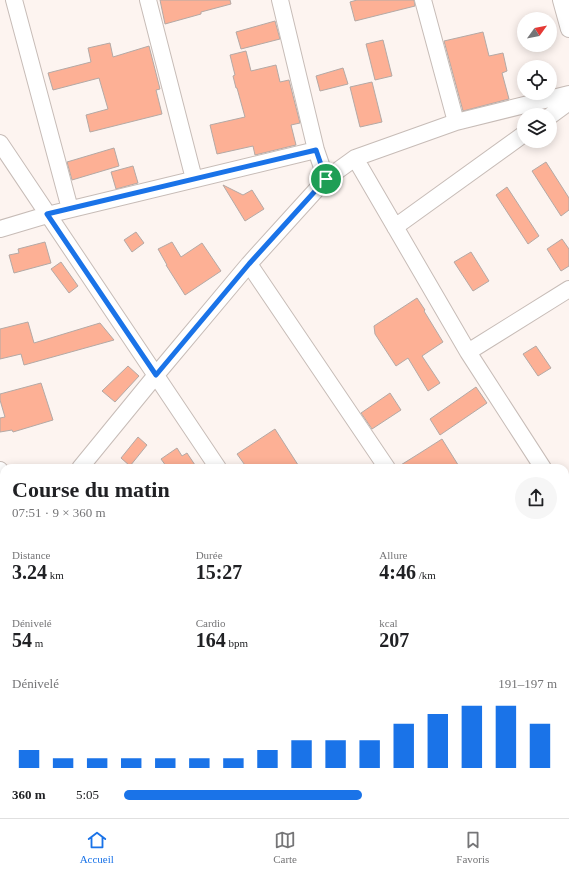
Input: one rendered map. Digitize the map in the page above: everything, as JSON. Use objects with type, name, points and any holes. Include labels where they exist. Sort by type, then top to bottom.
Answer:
[{"type":"street","points":[[14,0],[70,209]]},
{"type":"street","points":[[148,0],[194,179]]},
{"type":"street","points":[[280,0],[316,150],[326,179]]},
{"type":"street","points":[[423,0],[456,122]]},
{"type":"street","points":[[561,0],[569,29]]},
{"type":"street","points":[[83,464],[249,264],[326,179],[355,158],[456,122],[569,94]]},
{"type":"street","points":[[557,111],[569,102]]},
{"type":"street","points":[[395,227],[517,139]]},
{"type":"street","points":[[0,143],[215,464]]},
{"type":"street","points":[[0,228],[47,214],[316,150]]},
{"type":"street","points":[[355,158],[468,352],[540,464]]},
{"type":"street","points":[[249,264],[384,464]]},
{"type":"street","points":[[468,352],[569,289]]},
{"type":"building","points":[[160,0],[230,0],[231,4],[165,24]]},
{"type":"building","points":[[357,0],[414,0],[415,6],[355,21],[350,2]]},
{"type":"building","points":[[275,21],[280,39],[241,49],[236,32]]},
{"type":"building","points":[[483,32],[489,56],[503,53],[507,71],[502,73],[509,99],[463,111],[444,41]]},
{"type":"building","points":[[383,40],[392,76],[375,80],[366,44]]},
{"type":"building","points":[[110,43],[113,57],[149,46],[160,89],[156,90],[162,114],[90,132],[86,115],[108,109],[99,78],[53,90],[48,73],[91,62],[88,48]]},
{"type":"building","points":[[246,51],[251,71],[276,65],[280,82],[289,80],[300,123],[291,125],[296,145],[255,155],[253,146],[217,154],[210,125],[245,117],[233,76],[235,75],[230,55]]},
{"type":"building","points":[[343,68],[348,84],[320,91],[316,76]]},
{"type":"building","points":[[372,82],[382,122],[360,127],[350,87]]},
{"type":"building","points":[[114,148],[119,166],[72,180],[67,162]]},
{"type":"building","points":[[546,162],[569,198],[569,210],[561,216],[532,171]]},
{"type":"building","points":[[133,166],[138,183],[116,189],[111,172]]},
{"type":"building","points":[[223,185],[243,195],[252,190],[264,209],[245,221]]},
{"type":"building","points":[[507,187],[539,236],[528,244],[496,195]]},
{"type":"building","points":[[136,232],[144,243],[132,252],[124,240]]},
{"type":"building","points":[[562,239],[569,249],[569,266],[561,271],[547,249]]},
{"type":"building","points":[[45,242],[51,263],[14,273],[9,255],[19,253],[18,249]]},
{"type":"building","points":[[172,242],[181,257],[202,243],[221,271],[185,295],[158,249]]},
{"type":"building","points":[[471,252],[489,281],[473,291],[454,262]]},
{"type":"building","points":[[61,262],[78,286],[69,293],[51,269]]},
{"type":"building","points":[[417,298],[443,342],[422,356],[440,383],[428,391],[408,358],[396,366],[375,334],[374,326]]},
{"type":"building","points":[[28,322],[34,343],[100,323],[114,340],[24,365],[21,354],[0,359],[0,329]]},
{"type":"building","points":[[536,346],[551,368],[538,376],[523,354]]},
{"type":"building","points":[[128,366],[139,376],[115,402],[102,391]]},
{"type":"building","points":[[41,383],[53,420],[13,432],[12,430],[0,432],[0,418],[5,417],[0,400],[0,394]]},
{"type":"building","points":[[476,387],[487,403],[440,435],[430,419]]},
{"type":"building","points":[[390,393],[401,410],[372,429],[361,413]]},
{"type":"building","points":[[275,429],[297,464],[244,464],[237,454]]},
{"type":"building","points":[[138,437],[147,445],[132,464],[128,464],[121,458]]},
{"type":"building","points":[[442,439],[458,464],[402,464]]},
{"type":"building","points":[[177,448],[182,456],[187,453],[194,464],[165,464],[161,459]]},
{"type":"route","points":[[316,150],[326,179],[249,264],[156,375],[47,214],[316,150]]}]
